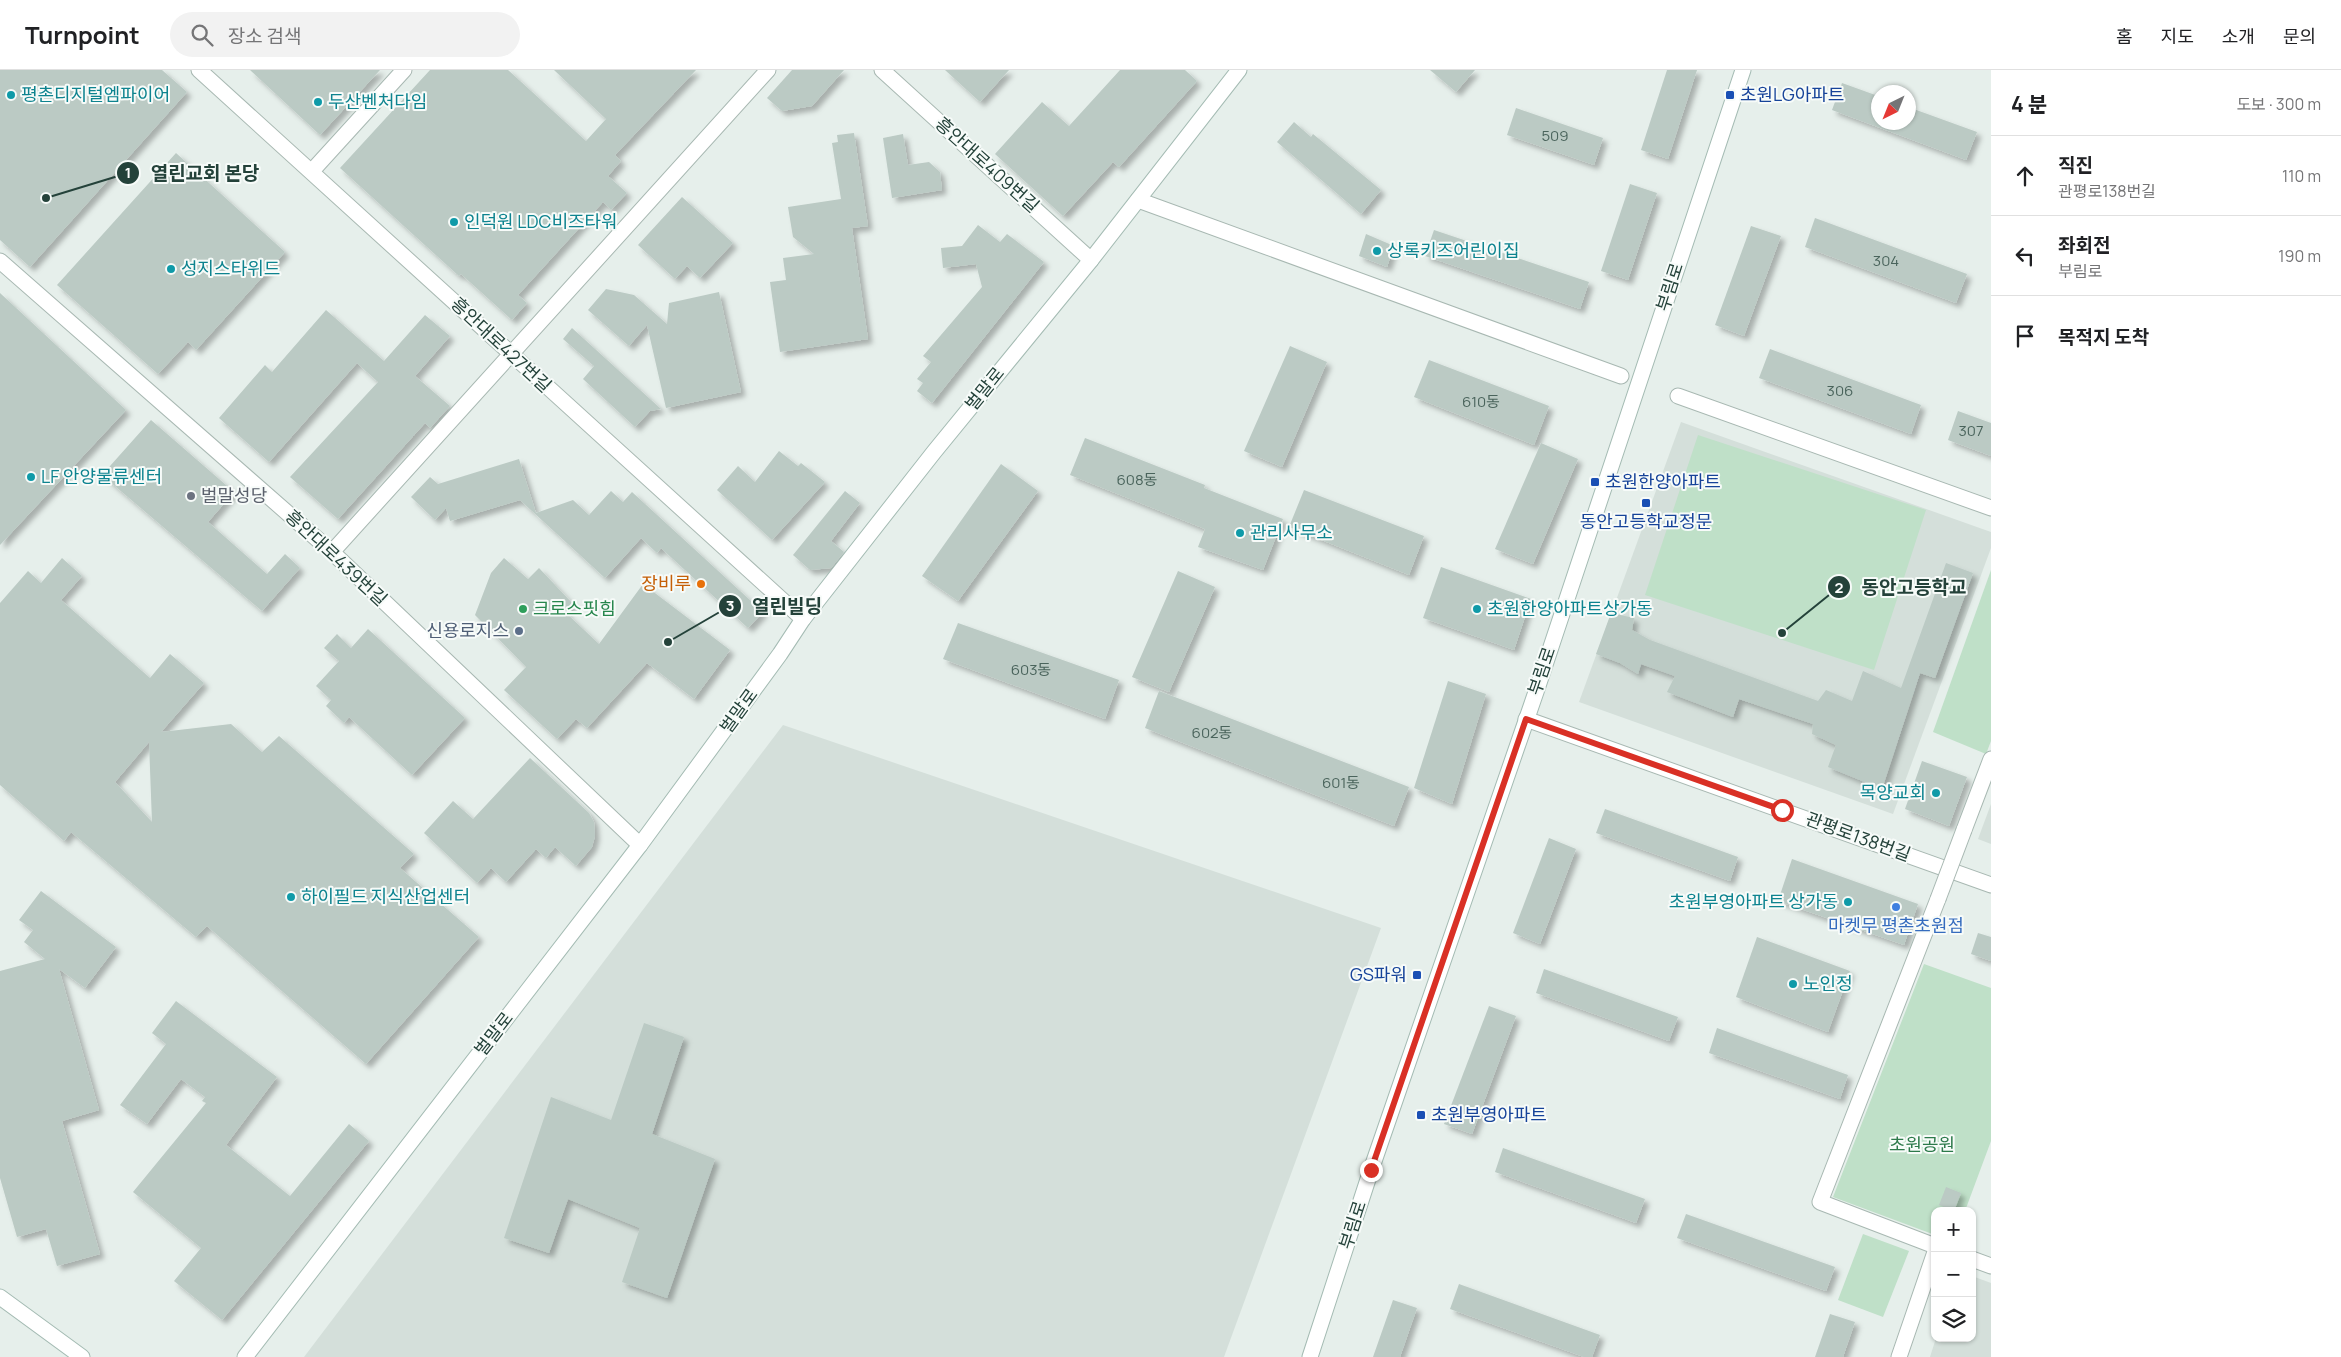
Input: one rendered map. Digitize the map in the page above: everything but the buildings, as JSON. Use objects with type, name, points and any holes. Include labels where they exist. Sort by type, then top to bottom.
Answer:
[{"type":"street","name":"흥안대로427번길","points":[[199,70],[803,620]]},
{"type":"street","points":[[312,171],[404,70]]},
{"type":"street","points":[[332,552],[768,70]]},
{"type":"street","name":"흥안대로409번길","points":[[882,70],[1091,260]]},
{"type":"street","name":"벌말로","points":[[246,1357],[640,845],[803,620],[934,452],[1091,260],[1239,70]]},
{"type":"street","name":"부림로","points":[[1310,1357],[1371,1170],[1526,719],[1742,70]]},
{"type":"street","points":[[1138,200],[1621,376]]},
{"type":"street","name":"흥안대로439번길","points":[[0,261],[332,552],[640,845]]},
{"type":"street","points":[[1678,396],[1991,508]]},
{"type":"street","name":"관평로138번길","points":[[1526,719],[1991,886]]},
{"type":"street","points":[[1931,1244],[1820,1202],[1991,760]]},
{"type":"street","points":[[1976,1260],[1991,1266]]},
{"type":"street","points":[[1900,1357],[1931,1264]]},
{"type":"street","points":[[0,1297],[82,1357]]},
{"type":"shaded area","points":[[1681,422],[1991,532],[1991,548],[1893,814],[1579,702]]},
{"type":"shaded area","points":[[783,725],[1381,928],[1224,1357],[304,1357]]},
{"type":"shaded area","points":[[1991,804],[1991,844],[1978,839]]},
{"type":"shaded area","points":[[1976,1277],[1991,1283],[1991,1357],[1930,1357],[1935,1342],[1976,1342]]},
{"type":"green space","points":[[1698,435],[1926,510],[1874,670],[1645,595]]},
{"type":"green space","points":[[1991,570],[1991,741],[1986,754],[1933,732]]},
{"type":"green space","name":"초원공원","points":[[1924,964],[1991,988],[1991,1141],[1966,1207],[1931,1207],[1931,1234],[1833,1197]]},
{"type":"green space","points":[[1863,1234],[1909,1251],[1883,1317],[1838,1300]]},
{"type":"place","name":"평촌디지털엠파이어","points":[[11,95]]},
{"type":"place","name":"초원LG아파트","points":[[1730,95]]},
{"type":"place","name":"두산벤처다임","points":[[318,102]]},
{"type":"place","name":"열린교회 본당","points":[[46,198]]},
{"type":"place","name":"인덕원 LDC비즈타워","points":[[454,222]]},
{"type":"place","name":"상록키즈어린이집","points":[[1377,251]]},
{"type":"place","name":"성지스타위드","points":[[171,269]]},
{"type":"place","name":"LF 안양물류센터","points":[[31,477]]},
{"type":"place","name":"초원한양아파트","points":[[1595,482]]},
{"type":"place","name":"벌말성당","points":[[191,496]]},
{"type":"place","name":"동안고등학교정문","points":[[1646,503]]},
{"type":"place","name":"관리사무소","points":[[1240,533]]},
{"type":"place","name":"장비루","points":[[701,584]]},
{"type":"place","name":"크로스핏힘","points":[[523,609]]},
{"type":"place","name":"초원한양아파트상가동","points":[[1477,609]]},
{"type":"place","name":"신용로지스","points":[[519,631]]},
{"type":"place","name":"동안고등학교","points":[[1782,633]]},
{"type":"place","name":"열린빌딩","points":[[668,642]]},
{"type":"place","name":"목양교회","points":[[1936,793]]},
{"type":"place","name":"하이필드 지식산업센터","points":[[291,897]]},
{"type":"place","name":"초원부영아파트 상가동","points":[[1848,902]]},
{"type":"place","name":"마켓무 평촌초원점","points":[[1896,907]]},
{"type":"place","name":"GS파워","points":[[1417,975]]},
{"type":"place","name":"노인정","points":[[1793,984]]},
{"type":"place","name":"초원부영아파트","points":[[1421,1115]]},
{"type":"route","points":[[1371,1170],[1462,910],[1526,719],[1782,810]]}]
